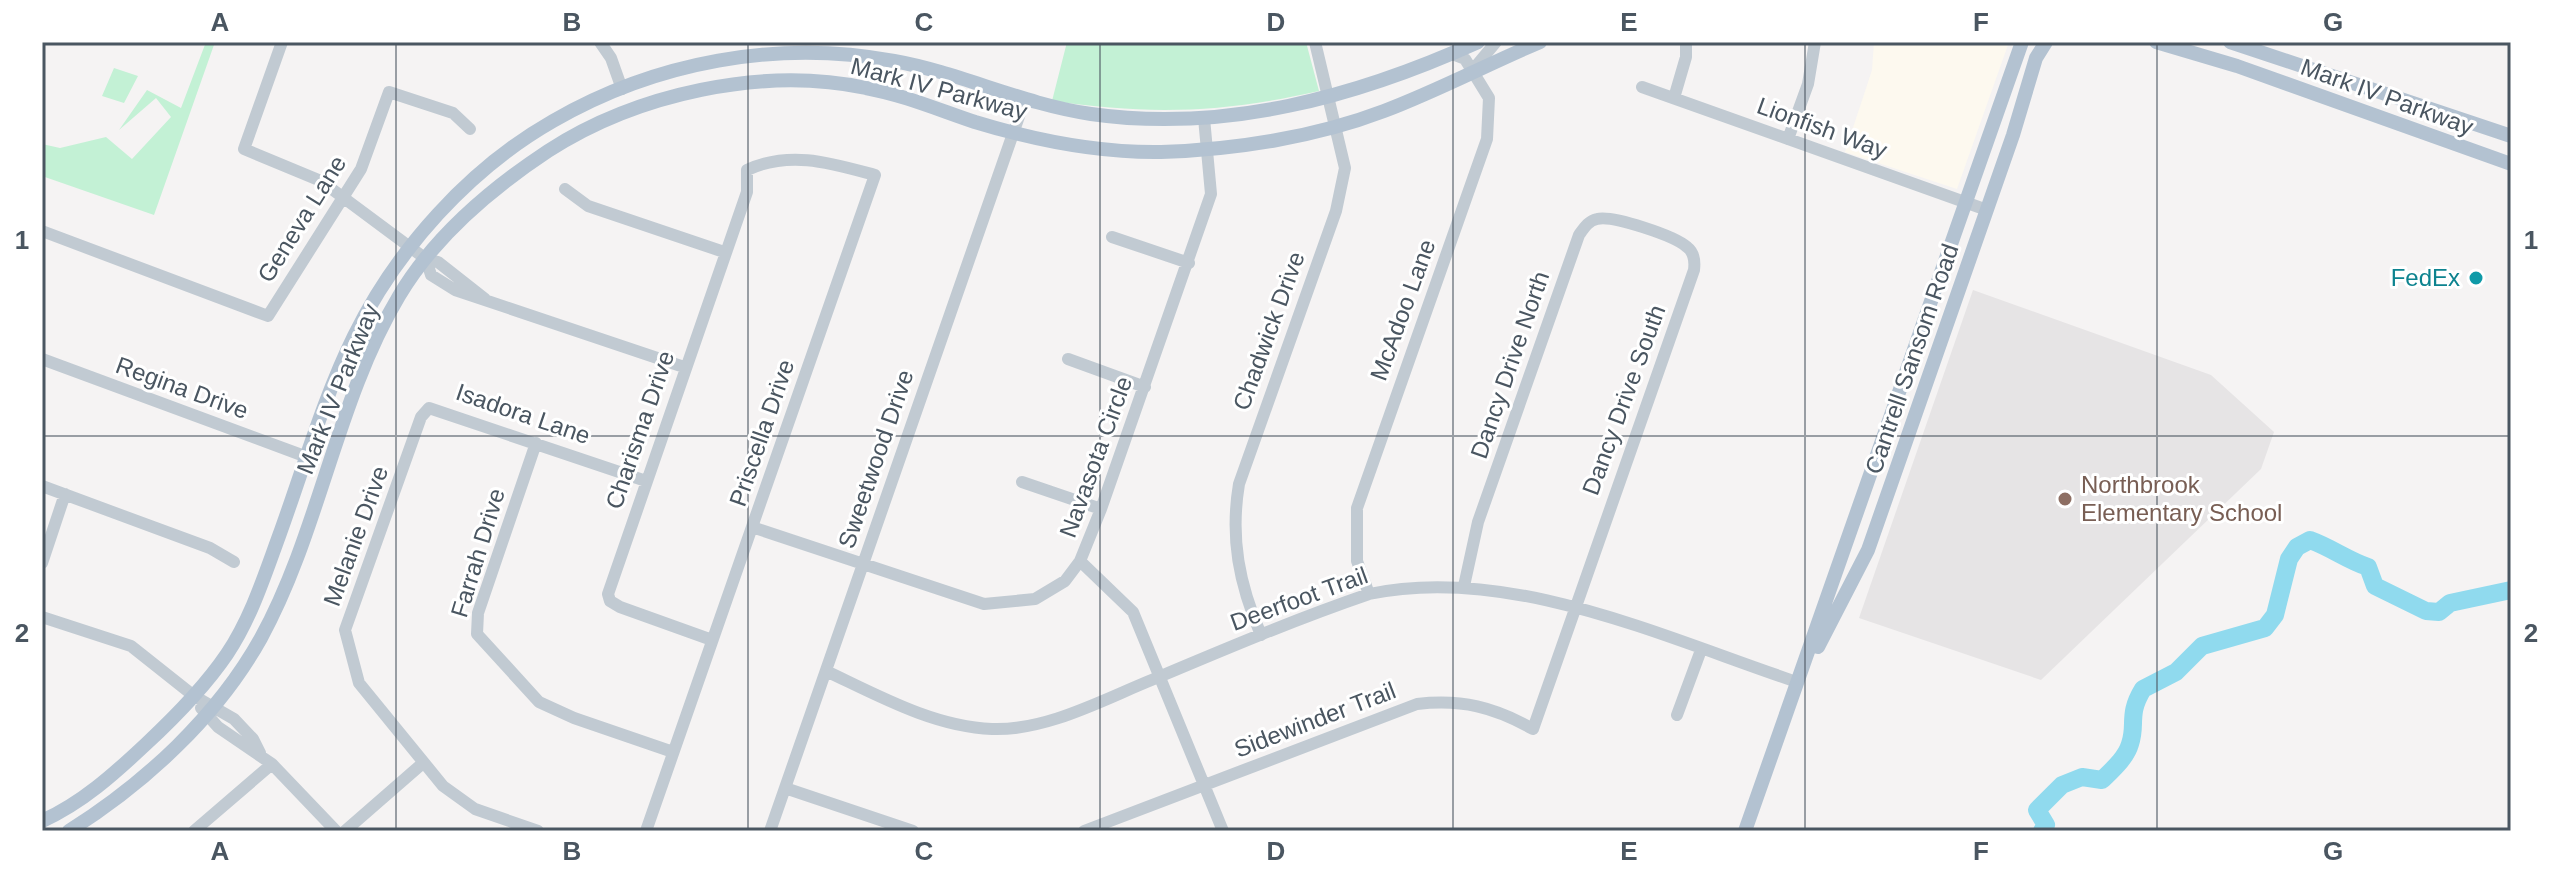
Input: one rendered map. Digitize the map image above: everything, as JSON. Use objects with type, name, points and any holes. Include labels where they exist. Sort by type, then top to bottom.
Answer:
[{"type":"main road","name":"Mark IV Parkway","points":[[42,821],[102,785],[194,696],[227,654],[254,605],[353,338],[387,277],[410,245],[458,195],[510,149],[552,121],[622,89],[681,69],[748,55],[813,52],[895,61],[1024,102],[1093,114],[1204,118],[1254,114],[1329,98],[1478,42]]},
{"type":"main road","name":"Mark IV Parkway","points":[[69,831],[107,807],[159,763],[209,710],[258,642],[281,599],[376,338],[401,292],[426,259],[496,189],[552,149],[602,123],[661,101],[742,83],[807,82],[864,87],[1014,132],[1072,145],[1159,152],[1206,148],[1336,126],[1379,113],[1540,42]]},
{"type":"main road","name":"Cantrell Sansom Road","points":[[1745,831],[2022,42]]},
{"type":"main road","name":"Cantrell Sansom Road","points":[[1797,682],[1851,587],[1871,542],[1945,334],[2036,58],[2046,42]]},
{"type":"main road","name":"Mark IV Parkway","points":[[2156,42],[2237,66],[2511,164]]},
{"type":"main road","name":"Mark IV Parkway","points":[[2230,42],[2511,136]]},
{"type":"main road","points":[[2433,138],[2443,112]]},
{"type":"main road","points":[[1922,326],[1945,334]]},
{"type":"main road","points":[[1849,535],[1871,542]]},
{"type":"street","points":[[282,42],[244,149],[321,181],[426,259],[438,262],[485,299],[684,367]]},
{"type":"street","points":[[600,42],[611,58],[622,89]]},
{"type":"street","name":"Chadwick Drive","points":[[1261,635],[1244,595],[1237,564],[1235,505],[1239,484],[1344,181],[1345,168],[1315,42]]},
{"type":"street","points":[[1471,72],[1496,42]]},
{"type":"street","points":[[1674,98],[1686,57],[1686,42]]},
{"type":"street","points":[[1788,139],[1808,84],[1815,42]]},
{"type":"street","name":"McAdoo Lane","points":[[1369,594],[1357,561],[1357,508],[1487,139],[1489,98],[1465,59],[1452,54]]},
{"type":"street","name":"Lionfish Way","points":[[1642,87],[1987,210]]},
{"type":"street","name":"Geneva Lane","points":[[42,231],[268,316],[361,169],[389,92],[453,113],[470,129]]},
{"type":"street","name":"Sweetwood Drive","points":[[770,831],[1024,102]]},
{"type":"street","name":"Navasota Circle","points":[[752,527],[984,604],[1035,599],[1065,581],[1080,561],[1101,509],[1211,194],[1204,118]]},
{"type":"street","name":"Priscella Drive","points":[[646,831],[875,175],[819,159],[769,160],[747,170]]},
{"type":"street","name":"Charisma Drive","points":[[712,640],[610,601],[608,594],[747,192],[747,170]]},
{"type":"street","points":[[565,189],[588,206],[724,252]]},
{"type":"street","name":"Dancy Drive North","points":[[1464,586],[1478,522],[1579,235],[1587,223],[1599,218],[1649,231]]},
{"type":"street","name":"Dancy Drive South","points":[[1574,608],[1694,270],[1695,261],[1687,247],[1649,231]]},
{"type":"street","points":[[1112,237],[1189,263]]},
{"type":"street","name":"Regina Drive","points":[[42,359],[307,457]]},
{"type":"street","points":[[1068,359],[1145,387]]},
{"type":"street","name":"Isadora Lane","points":[[429,408],[646,481]]},
{"type":"street","name":"Melanie Drive","points":[[429,408],[421,417],[345,630],[359,683],[443,786],[475,809],[538,831]]},
{"type":"street","name":"Farrah Drive","points":[[536,443],[475,622],[477,634],[539,702],[574,718],[673,752]]},
{"type":"street","points":[[1022,482],[1101,509]]},
{"type":"street","points":[[42,486],[210,548],[234,562]]},
{"type":"street","points":[[42,563],[65,494]]},
{"type":"street","points":[[1080,561],[1133,612],[1223,831]]},
{"type":"street","name":"Deerfoot Trail","points":[[826,671],[889,701],[938,718],[990,729],[1013,728],[1063,715],[1369,594],[1400,587],[1464,586],[1574,608],[1797,682]]},
{"type":"street","name":"Sidewinder Trail","points":[[1084,831],[1417,704],[1466,702],[1499,710],[1533,729],[1574,608]]},
{"type":"street","points":[[42,617],[131,646],[209,710],[243,727],[260,753],[336,831]]},
{"type":"street","points":[[1677,715],[1701,650]]},
{"type":"street","points":[[345,831],[423,763]]},
{"type":"street","points":[[194,831],[272,764]]},
{"type":"street","points":[[785,788],[913,831]]},
{"type":"shaded area","points":[[1874,42],[2009,42],[1957,189],[1845,152],[1872,70]]},
{"type":"shaded area","name":"Northbrook Elementary School","points":[[1973,290],[2211,375],[2274,432],[2261,469],[2041,680],[1859,618]]},
{"type":"green space","points":[[206,42],[215,42],[154,215],[42,176],[42,144],[60,148],[106,137],[132,159],[171,117],[156,98],[119,130],[147,90],[181,108]]},
{"type":"green space","points":[[1067,42],[1306,42],[1319,91],[1250,104],[1186,110],[1052,101]]},
{"type":"green space","points":[[114,68],[138,76],[124,103],[102,96]]},
{"type":"waterway","points":[[2042,831],[2046,825],[2037,810],[2062,785],[2082,777],[2102,780],[2122,759],[2130,744],[2135,706],[2143,689],[2176,672],[2202,646],[2265,628],[2275,615],[2289,559],[2297,547],[2310,540],[2368,567],[2375,586],[2426,611],[2439,612],[2450,603],[2511,590]]},
{"type":"place","name":"FedEx","points":[[2476,278]]},
{"type":"place","name":"Northbrook Elementary School","points":[[2065,499]]}]
